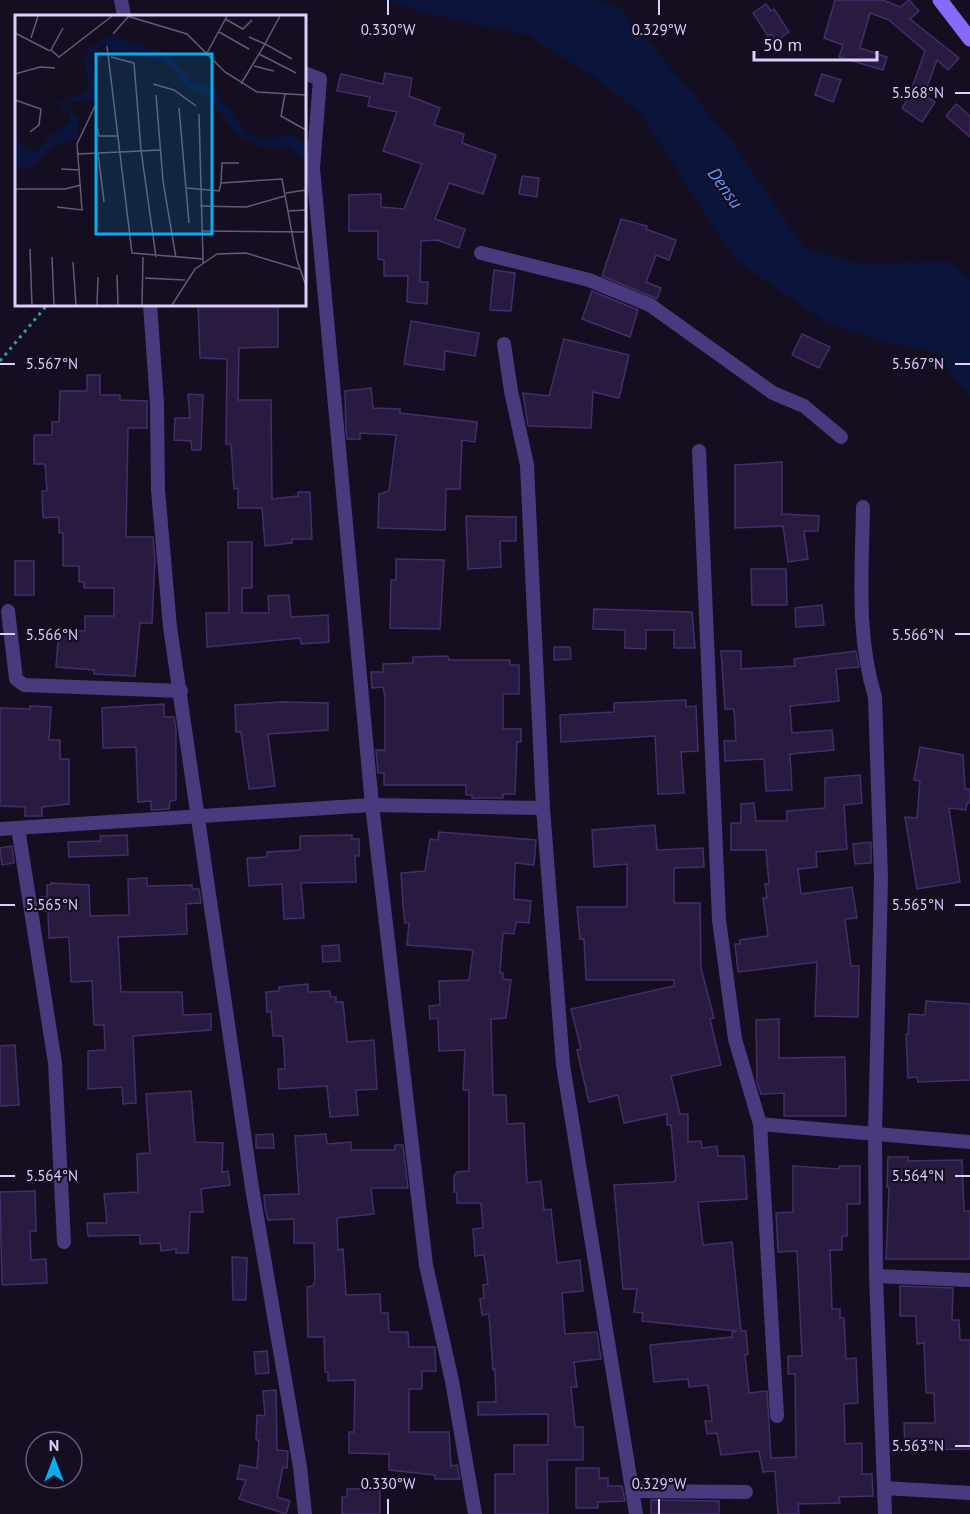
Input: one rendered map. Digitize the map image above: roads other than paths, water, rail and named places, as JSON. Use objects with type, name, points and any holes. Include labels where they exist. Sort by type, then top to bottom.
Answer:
[{"type":"street","points":[[121,0],[124,15]]},
{"type":"street","points":[[940,0],[970,39]]},
{"type":"street","points":[[306,75],[320,79],[313,168],[372,805],[426,1265],[452,1381],[475,1514]]},
{"type":"street","points":[[481,253],[588,280],[650,305],[773,393],[804,406],[841,437]]},
{"type":"street","points":[[150,306],[157,404],[158,490],[170,627],[252,1188],[300,1467],[305,1514]]},
{"type":"street","points":[[504,344],[511,391],[527,465],[543,808],[563,1065],[636,1514]]},
{"type":"street","points":[[699,451],[719,920],[737,1049],[760,1124],[777,1416]]},
{"type":"street","points":[[863,507],[860,617],[868,674],[874,697],[881,878],[875,1134],[876,1276],[885,1514]]},
{"type":"street","points":[[8,611],[16,679],[24,685],[181,692]]},
{"type":"street","points":[[0,830],[372,805],[543,808]]},
{"type":"street","points":[[18,828],[55,1063],[64,1242]]},
{"type":"street","points":[[760,1124],[933,1137],[970,1142]]},
{"type":"street","points":[[876,1276],[970,1280]]},
{"type":"street","points":[[884,1488],[970,1493]]},
{"type":"street","points":[[632,1491],[746,1492]]},
{"type":"water","name":"Densu","points":[[382,0],[599,0],[622,9],[732,141],[804,247],[856,263],[953,262],[970,280],[970,397],[934,352],[886,342],[826,322],[734,259],[642,115],[594,77],[527,35],[438,16]]}]
